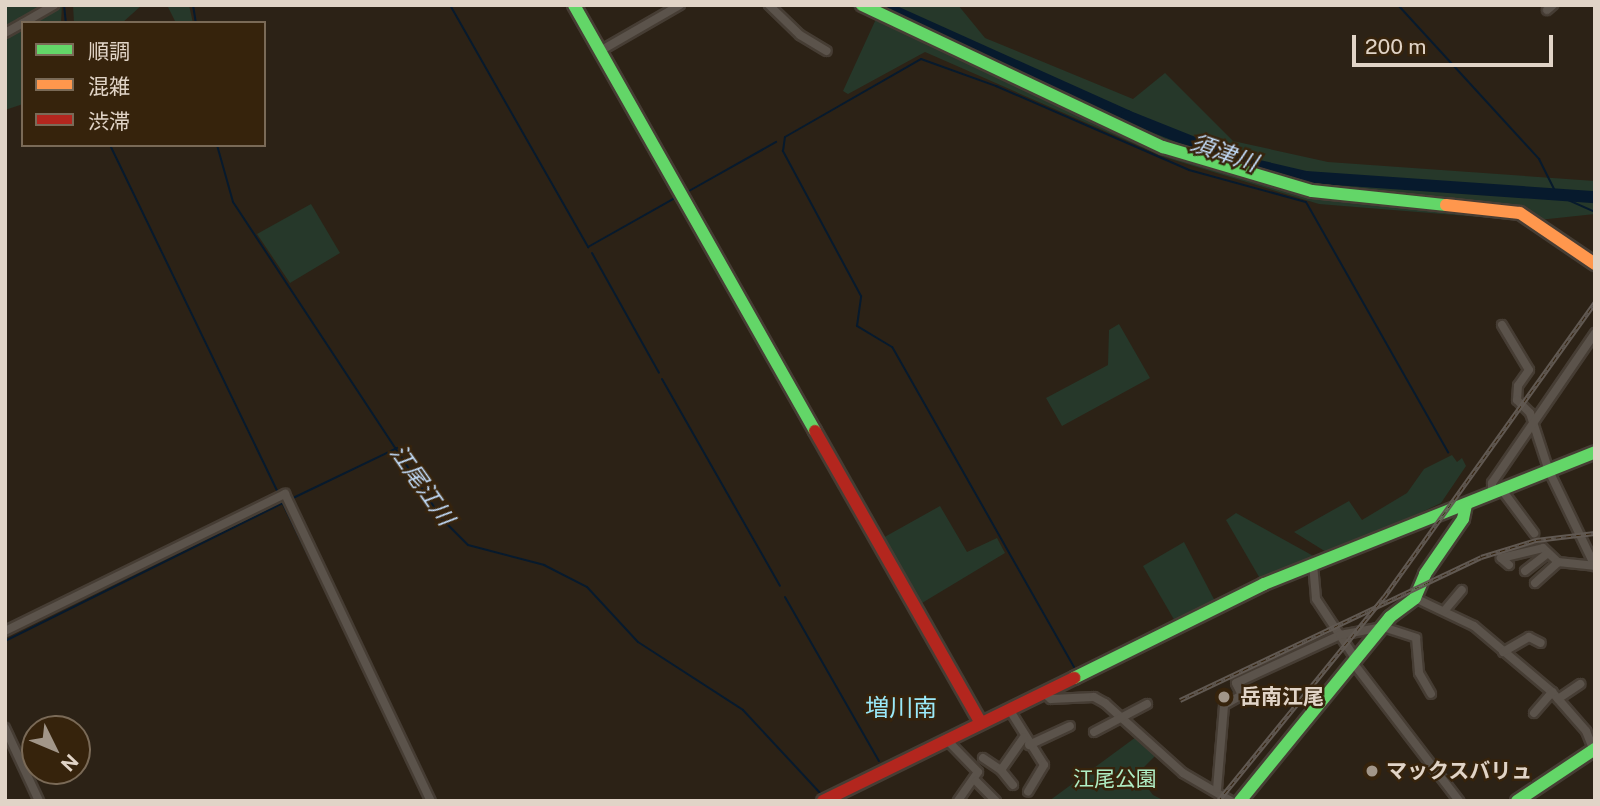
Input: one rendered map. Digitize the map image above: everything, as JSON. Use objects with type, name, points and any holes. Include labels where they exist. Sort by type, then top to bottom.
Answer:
[{"type":"street","points":[[26,21],[54,5]]},
{"type":"street","points":[[574,5],[980,722]]},
{"type":"street","points":[[600,51],[680,5]]},
{"type":"street","points":[[769,5],[827,51]]},
{"type":"street","points":[[862,5],[1163,147],[1312,191],[1520,213],[1595,264]]},
{"type":"street","points":[[5,33],[21,24]]},
{"type":"street","points":[[1502,325],[1529,370],[1518,386],[1517,400],[1543,442],[1549,471],[1594,566]]},
{"type":"street","points":[[1534,533],[1492,483],[1595,333]]},
{"type":"street","points":[[826,799],[980,722],[1313,565],[1595,452]]},
{"type":"street","points":[[5,631],[285,494],[431,801]]},
{"type":"street","points":[[1240,801],[1356,663],[1383,626],[1415,598],[1424,574],[1463,519],[1466,505]]},
{"type":"street","points":[[1509,565],[1502,558],[1543,548],[1558,562],[1594,566]]},
{"type":"street","points":[[1525,571],[1548,553]]},
{"type":"street","points":[[1535,583],[1558,562]]},
{"type":"street","points":[[1313,565],[1316,599],[1356,663],[1459,801]]},
{"type":"street","points":[[1445,610],[1462,590]]},
{"type":"street","points":[[1415,598],[1474,626],[1555,696],[1586,731],[1594,751],[1517,801]]},
{"type":"street","points":[[1217,789],[1224,705],[1242,695],[1236,683],[1340,635],[1383,626],[1416,638],[1419,673],[1431,694]]},
{"type":"street","points":[[1503,652],[1530,637],[1541,643]]},
{"type":"street","points":[[1534,713],[1555,696],[1580,684]]},
{"type":"street","points":[[1044,693],[1051,699],[1094,697],[1123,717],[1183,773],[1217,789],[1231,801]]},
{"type":"street","points":[[1094,732],[1147,704]]},
{"type":"street","points":[[1009,709],[1026,741],[1044,765],[1028,792]]},
{"type":"street","points":[[1001,770],[1026,741],[1070,726]]},
{"type":"street","points":[[5,728],[39,801]]},
{"type":"street","points":[[946,739],[978,772],[976,781],[958,801]]},
{"type":"street","points":[[983,758],[1001,770],[1013,785]]},
{"type":"street","points":[[976,781],[996,801]]},
{"type":"green space","points":[[5,5],[62,5],[61,21],[21,21],[21,105],[5,110]]},
{"type":"green space","points":[[73,5],[142,5],[124,21],[74,21]]},
{"type":"green space","points":[[167,5],[189,5],[193,21],[175,21]]},
{"type":"green space","points":[[848,5],[958,5],[985,38],[1133,99],[1165,73],[1233,141],[1328,162],[1595,181],[1595,214],[1529,221],[1319,204],[1164,157],[925,52],[848,94],[843,91],[876,19]]},
{"type":"green space","points":[[311,204],[340,253],[290,283],[257,234]]},
{"type":"green space","points":[[1119,324],[1150,378],[1062,426],[1046,398],[1108,365],[1109,330]]},
{"type":"green space","points":[[1452,455],[1457,462],[1462,458],[1466,466],[1441,503],[1331,555],[1294,532],[1349,501],[1362,520],[1407,493],[1424,469]]},
{"type":"green space","points":[[940,506],[967,552],[997,538],[1005,553],[917,606],[881,539]]},
{"type":"green space","points":[[1236,513],[1317,558],[1262,582],[1226,520]]},
{"type":"green space","points":[[1184,542],[1216,603],[1176,623],[1143,566]]},
{"type":"green space","name":"江尾公園","points":[[1136,737],[1156,755],[1137,774],[1153,795],[1165,801],[1049,801]]},
{"type":"waterway","points":[[64,5],[66,21]]},
{"type":"waterway","name":"江尾江川","points":[[193,5],[196,21]]},
{"type":"waterway","points":[[450,5],[588,247],[675,198]]},
{"type":"waterway","name":"須津川","points":[[880,5],[1127,116],[1242,162],[1306,177],[1595,197]]},
{"type":"waterway","points":[[1398,5],[1539,159],[1557,195],[1595,212]]},
{"type":"waterway","points":[[1074,667],[892,347],[857,326],[861,296],[783,151],[785,137],[921,59],[996,86],[1189,170],[1306,202],[1448,452]]},
{"type":"waterway","points":[[689,191],[776,142]]},
{"type":"waterway","points":[[111,147],[279,495]]},
{"type":"waterway","name":"江尾江川","points":[[218,147],[233,202],[443,520],[468,545],[544,565],[587,587],[638,642],[743,710],[822,795]]},
{"type":"waterway","points":[[592,253],[659,373]]},
{"type":"waterway","points":[[662,379],[780,586]]},
{"type":"waterway","points":[[291,499],[397,448]]},
{"type":"waterway","points":[[281,500],[368,677]]},
{"type":"waterway","points":[[5,641],[283,503]]},
{"type":"waterway","points":[[785,597],[879,761]]},
{"type":"railway","points":[[1218,801],[1384,597],[1595,302]]},
{"type":"railway","points":[[1180,700],[1481,557],[1536,540],[1595,533]]},
{"type":"traffic: fast","points":[[574,5],[815,431]]},
{"type":"traffic: fast","points":[[862,5],[1163,147],[1312,191],[1446,205]]},
{"type":"traffic: fast","points":[[1074,678],[1264,584],[1595,452]]},
{"type":"traffic: fast","points":[[1240,801],[1390,617],[1415,598],[1425,574],[1463,519],[1466,505]]},
{"type":"traffic: fast","points":[[1517,801],[1595,749]]},
{"type":"traffic: slow","points":[[1446,205],[1520,213],[1595,264]]},
{"type":"traffic: jam","points":[[815,431],[980,722]]},
{"type":"traffic: jam","points":[[823,801],[1074,678]]},
{"type":"place","name":"岳南江尾","points":[[1224,697]]},
{"type":"place","name":"マックスバリュ","points":[[1372,771]]},
{"type":"district","name":"増川南","points":[[901,708]]}]
